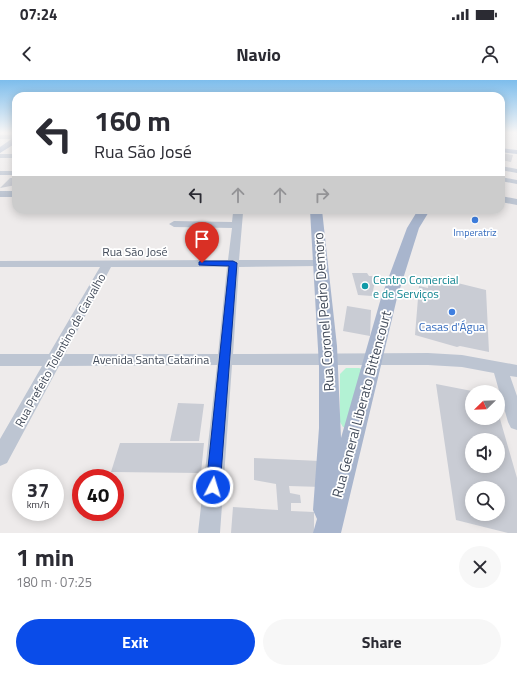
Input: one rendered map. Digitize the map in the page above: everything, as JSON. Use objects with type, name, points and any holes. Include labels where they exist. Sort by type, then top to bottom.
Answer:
[{"type":"main road","name":"Rua Coronel Pedro Demoro","points":[[316,214],[319,263],[328,359],[329,465],[326,533]]},
{"type":"main road","name":"Rua General Liberato Bittencourt","points":[[326,533],[374,359],[389,298],[413,228],[422,214]]},
{"type":"street","points":[[0,156],[12,156]]},
{"type":"street","points":[[505,169],[517,171]]},
{"type":"street","points":[[0,173],[12,173]]},
{"type":"street","points":[[505,180],[517,182]]},
{"type":"street","points":[[0,194],[12,194]]},
{"type":"street","points":[[505,200],[517,202]]},
{"type":"street","points":[[209,533],[238,214]]},
{"type":"street","points":[[174,224],[237,225]]},
{"type":"street","name":"Rua São José","points":[[0,264],[319,263]]},
{"type":"street","name":"Rua Prefeito Tolentino de Carvalho","points":[[0,457],[107,264]]},
{"type":"street","name":"Avenida Santa Catarina","points":[[0,360],[446,359],[517,371]]},
{"type":"street","points":[[500,368],[517,422]]},
{"type":"green space","points":[[346,368],[359,368],[364,370],[349,429],[343,427],[340,422],[340,374]]},
{"type":"building","points":[[505,154],[513,155],[511,162],[505,161]]},
{"type":"building","points":[[10,178],[12,178],[12,186],[0,188]]},
{"type":"building","name":"Centro Comercial e de Serviços","points":[[352,273],[367,273],[369,276],[376,276],[372,296],[358,295]]},
{"type":"building","name":"Casas d'Água","points":[[429,276],[486,290],[489,352],[460,346],[457,347],[415,335],[419,286],[428,288]]},
{"type":"building","points":[[347,306],[371,310],[370,336],[343,331]]},
{"type":"building","points":[[436,384],[465,390],[465,425],[502,425],[504,433],[465,433],[465,473],[505,473],[505,436],[517,478],[517,533],[508,533],[456,520]]},
{"type":"building","points":[[178,403],[204,404],[199,441],[170,441]]},
{"type":"building","points":[[120,443],[204,443],[201,473],[124,472],[124,469],[112,469]]},
{"type":"building","points":[[254,458],[320,461],[322,487],[289,486],[290,493],[300,495],[301,503],[291,503],[291,511],[314,512],[314,533],[231,533],[233,507],[278,510],[276,484],[254,480]]},
{"type":"place","name":"Imperatriz","points":[[475,220]]},
{"type":"place","name":"Centro Comercial e de Serviços","points":[[365,286]]},
{"type":"place","name":"Casas d'Água","points":[[452,312]]},
{"type":"route","points":[[202,263],[233,263],[213,487]]}]
